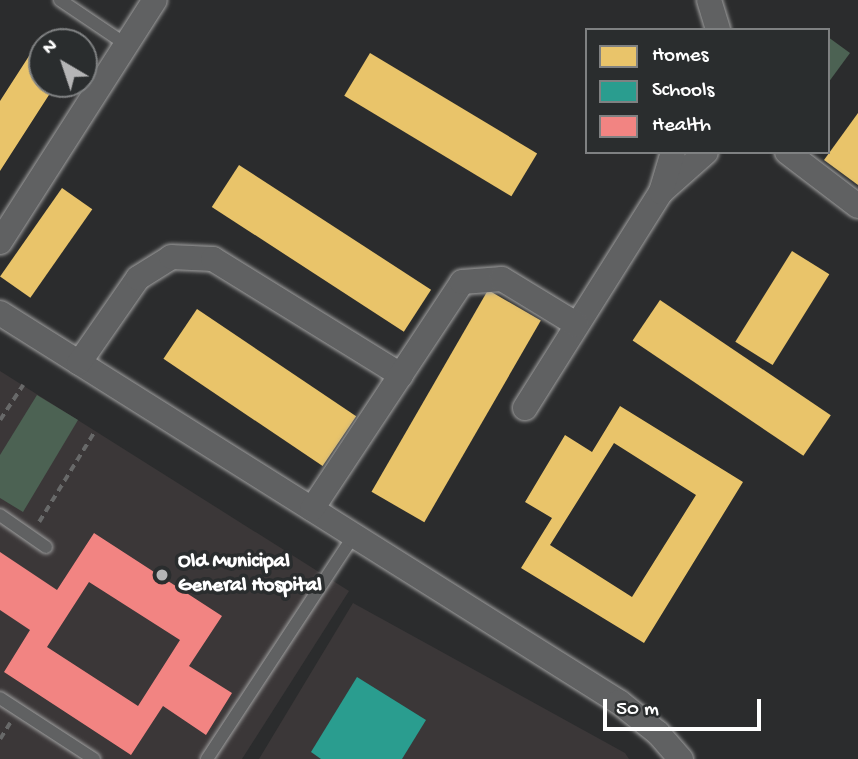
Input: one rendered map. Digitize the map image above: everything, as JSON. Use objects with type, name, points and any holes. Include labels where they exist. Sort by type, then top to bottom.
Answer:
[{"type":"street","points":[[0,242],[155,0]]},
{"type":"street","points":[[709,0],[717,28]]},
{"type":"street","points":[[662,192],[672,154]]},
{"type":"street","points":[[525,408],[662,192],[704,154]]},
{"type":"street","points":[[790,154],[858,206]]},
{"type":"street","points":[[79,363],[138,278],[171,257],[213,259],[401,374]]},
{"type":"street","points":[[312,509],[463,282],[502,279],[576,324]]},
{"type":"street","points":[[0,313],[619,702],[658,733],[681,759]]},
{"type":"lane","points":[[60,0],[127,45]]},
{"type":"lane","points":[[0,516],[46,547]]},
{"type":"lane","points":[[207,759],[354,537]]},
{"type":"lane","points":[[0,698],[94,759]]},
{"type":"path","points":[[0,420],[23,385]]},
{"type":"path","points":[[30,536],[96,431]]},
{"type":"shaded area","name":"Old Municipal General Hospital","points":[[0,371],[349,591],[242,759],[0,759]]},
{"type":"shaded area","points":[[353,603],[625,753],[629,759],[259,759]]},
{"type":"green space","points":[[830,38],[850,53],[830,80]]},
{"type":"green space","points":[[37,395],[78,420],[23,512],[0,498],[0,455]]},
{"type":"building: Homes","points":[[370,53],[537,153],[511,196],[344,96]]},
{"type":"building: Homes","points":[[28,58],[28,98],[47,98],[0,171],[0,101]]},
{"type":"building: Homes","points":[[858,113],[858,185],[824,160]]},
{"type":"building: Homes","points":[[239,165],[431,290],[404,332],[212,207]]},
{"type":"building: Homes","points":[[62,188],[92,209],[30,298],[0,276]]},
{"type":"building: Homes","points":[[792,251],[829,274],[773,365],[735,342]]},
{"type":"building: Homes","points":[[488,290],[541,320],[424,522],[372,492]]},
{"type":"building: Homes","points":[[660,300],[831,415],[803,456],[633,341]]},
{"type":"building: Homes","points":[[197,309],[356,416],[323,466],[163,359]]},
{"type":"building: Homes","points":[[620,406],[743,482],[644,643],[521,568],[552,518],[525,502],[565,435],[592,452]],"holes":[[[614,443],[696,495],[632,597],[550,545]]]},
{"type":"building: Schools","points":[[357,677],[426,720],[402,759],[321,759],[311,752]]},
{"type":"building: Health","points":[[94,533],[222,616],[189,666],[232,693],[206,735],[163,706],[131,755],[4,672],[30,630],[0,610],[0,552],[57,590]],"holes":[[[89,582],[180,640],[138,706],[47,647]]]},
{"type":"place","name":"Old Municipal General Hospital","points":[[162,575]]}]
